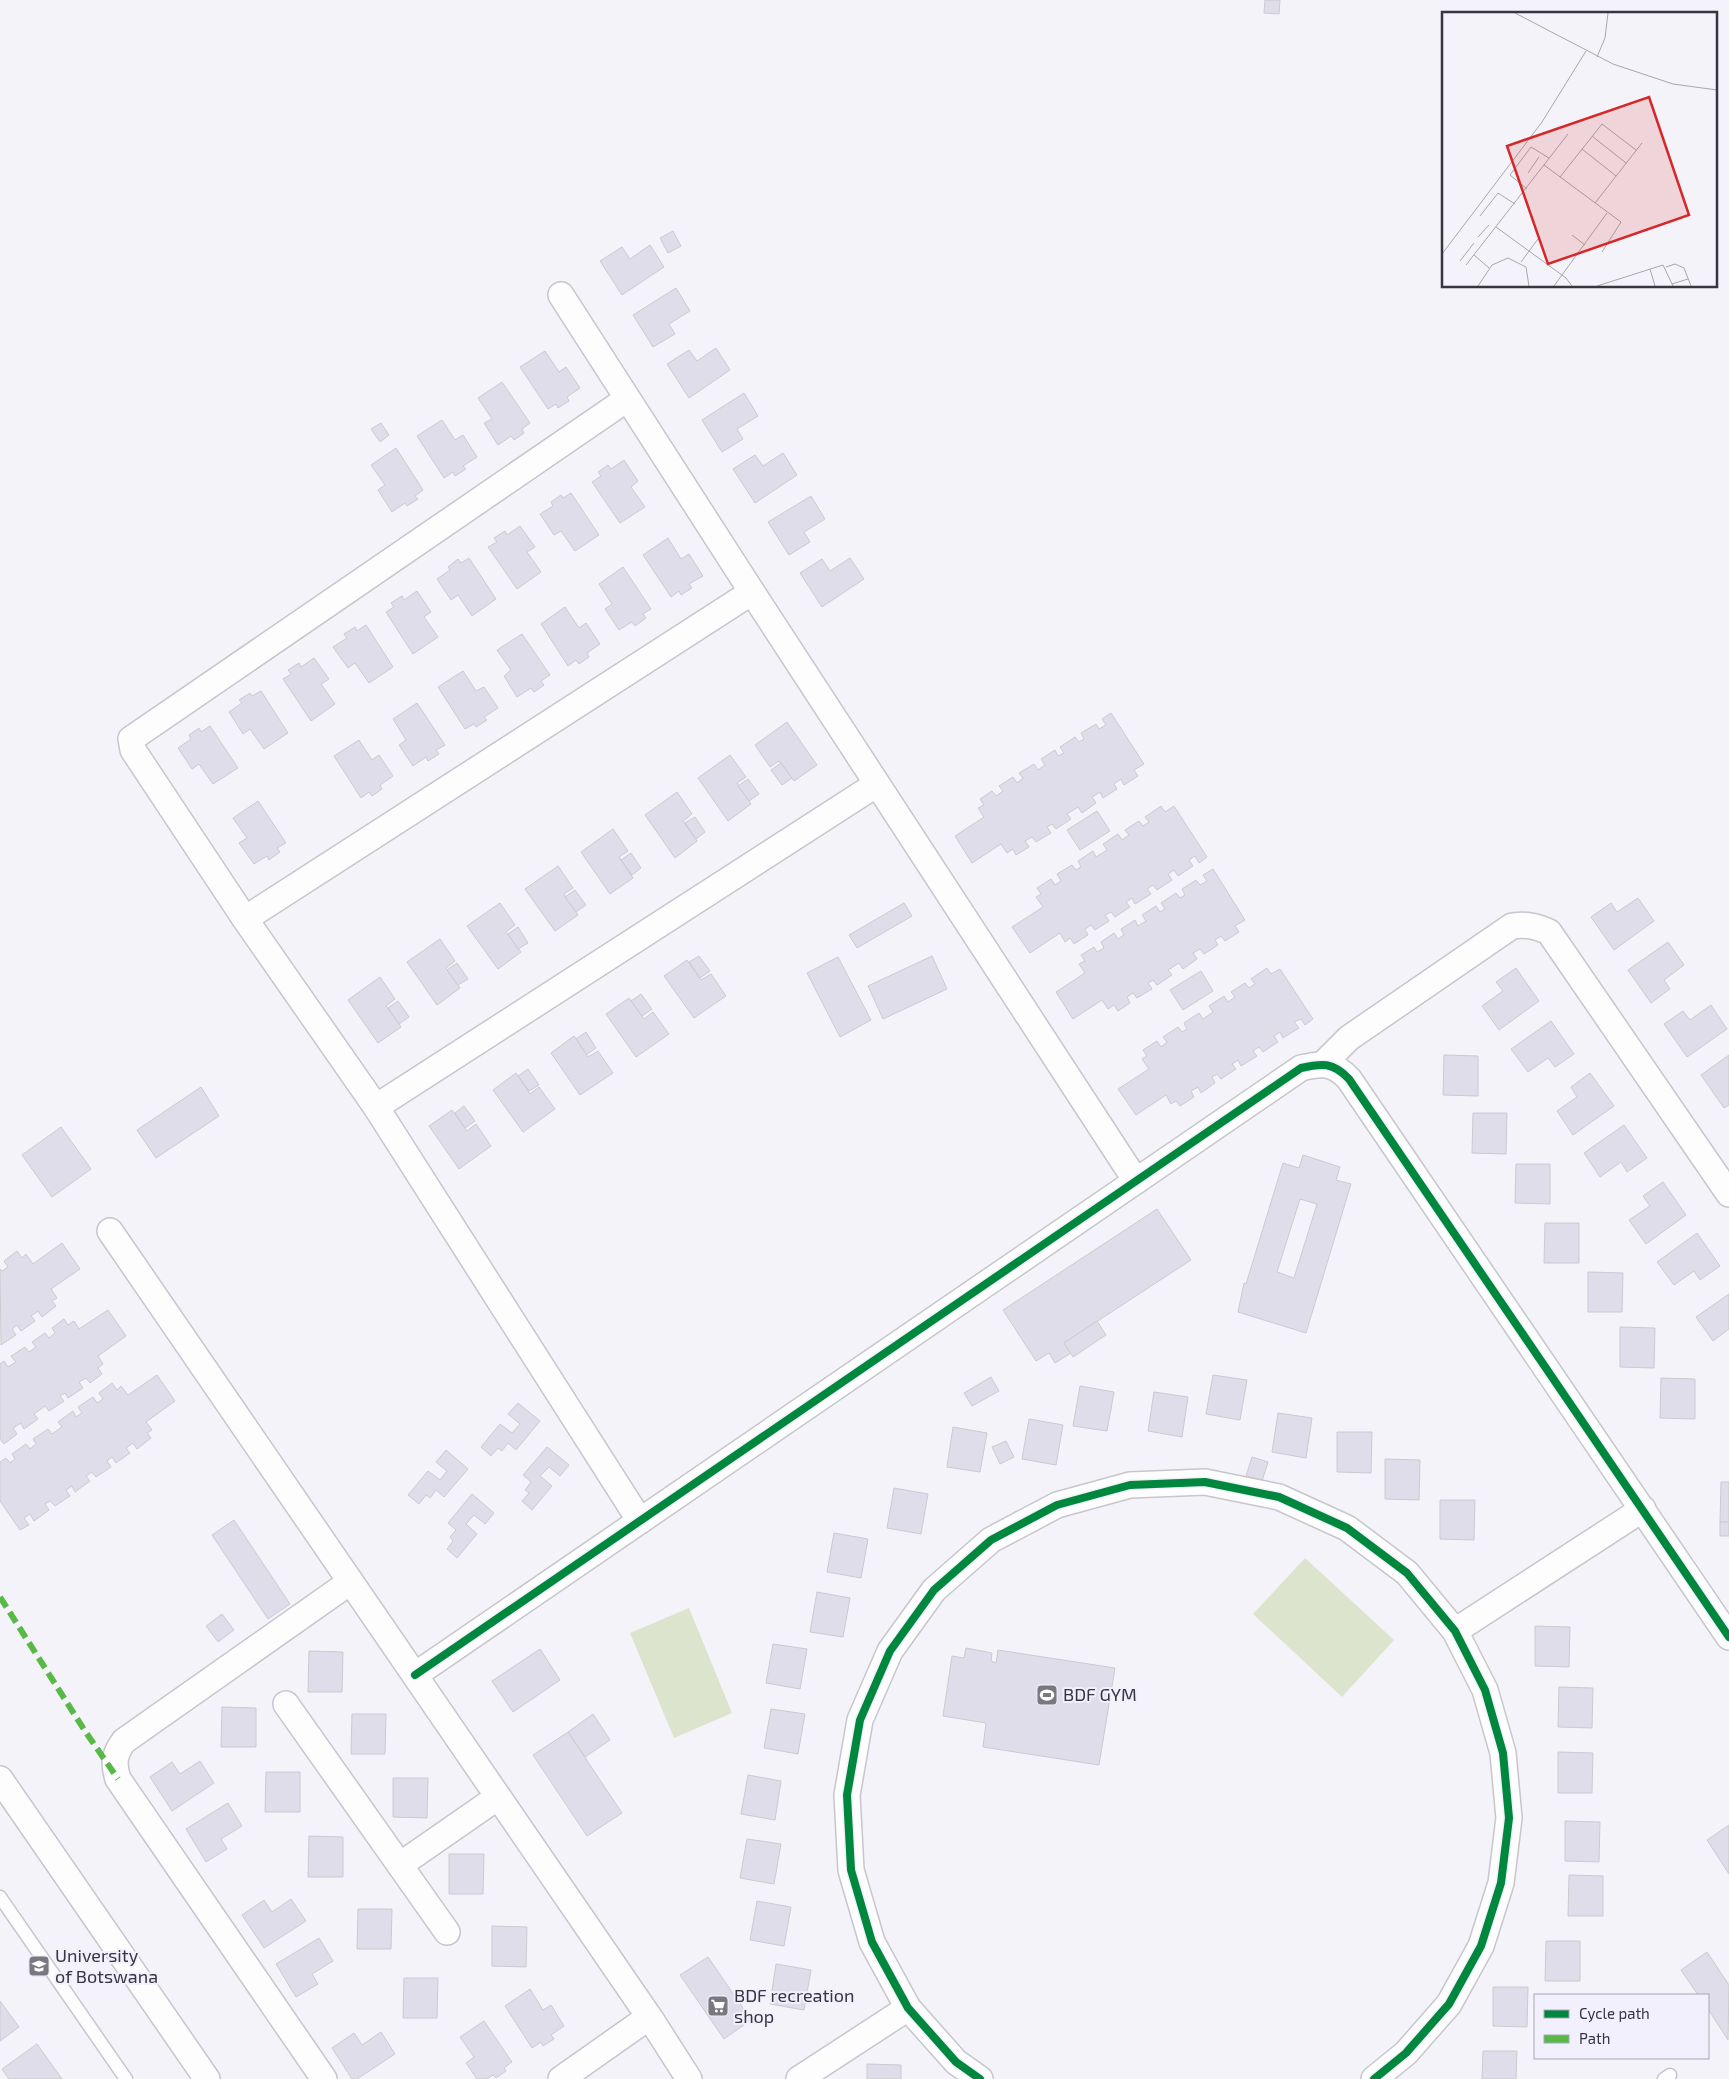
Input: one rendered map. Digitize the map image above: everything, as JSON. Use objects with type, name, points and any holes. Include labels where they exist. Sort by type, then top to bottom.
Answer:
[{"type":"street","points":[[561,295],[1136,1181]]},
{"type":"street","points":[[627,399],[131,739],[133,750],[245,919],[376,1107],[640,1521]]},
{"type":"street","points":[[245,919],[752,592]]},
{"type":"street","points":[[376,1107],[877,784]]},
{"type":"street","points":[[1323,1064],[1349,1038],[1512,926],[1531,925],[1548,932],[1729,1194]]},
{"type":"street","points":[[415,1675],[1301,1068],[1323,1064],[1341,1070],[1349,1079],[1729,1637]]},
{"type":"street","points":[[110,1231],[690,2079]]},
{"type":"street","points":[[980,2079],[956,2062],[908,2008],[872,1942],[851,1870],[847,1795],[860,1720],[890,1651],[934,1590],[991,1540],[1057,1505],[1130,1485],[1205,1482],[1279,1497],[1347,1528],[1407,1573],[1455,1631],[1485,1690],[1503,1753],[1509,1818],[1501,1883],[1481,1946],[1449,2004],[1406,2053],[1374,2079]]},
{"type":"street","points":[[1455,1631],[1642,1509]]},
{"type":"street","points":[[324,2079],[118,1779],[114,1768],[115,1758],[124,1741],[350,1582]]},
{"type":"street","points":[[286,1704],[447,1932]]},
{"type":"street","points":[[0,1779],[207,2079]]},
{"type":"street","points":[[400,1865],[498,1797]]},
{"type":"street","points":[[799,2079],[908,2008]]},
{"type":"street","points":[[562,2079],[649,2017]]},
{"type":"lane","points":[[0,1897],[126,2079]]},
{"type":"green space","points":[[1305,1558],[1394,1640],[1342,1697],[1253,1614]]},
{"type":"green space","points":[[689,1608],[732,1713],[674,1738],[630,1633]]},
{"type":"building","points":[[1265,0],[1280,0],[1279,14],[1264,13]]},
{"type":"building","points":[[673,231],[681,246],[668,253],[660,238]]},
{"type":"building","points":[[650,245],[664,267],[622,295],[600,261],[622,247],[630,259]]},
{"type":"building","points":[[676,288],[690,311],[669,324],[675,334],[653,347],[633,315]]},
{"type":"building","points":[[716,348],[730,370],[689,398],[667,364],[689,350],[697,361]]},
{"type":"building","points":[[545,351],[559,372],[566,367],[580,388],[567,397],[569,401],[558,408],[556,404],[548,409],[520,367]]},
{"type":"building","points":[[502,382],[530,423],[522,429],[524,433],[514,440],[511,436],[498,445],[484,423],[492,419],[478,398]]},
{"type":"building","points":[[744,393],[758,416],[737,429],[743,439],[722,452],[702,420]]},
{"type":"building","points":[[442,420],[455,440],[463,435],[477,457],[463,466],[466,469],[455,476],[453,472],[444,478],[417,436]]},
{"type":"building","points":[[381,423],[389,435],[380,442],[371,429]]},
{"type":"building","points":[[396,448],[423,490],[415,496],[418,499],[407,506],[405,503],[392,512],[378,490],[385,485],[371,465]]},
{"type":"building","points":[[783,453],[797,475],[755,503],[733,469],[755,455],[763,466]]},
{"type":"building","points":[[624,460],[638,481],[631,487],[645,507],[620,523],[592,482],[601,476],[598,472],[608,465],[611,469]]},
{"type":"building","points":[[571,493],[599,535],[575,551],[561,531],[554,535],[540,514],[553,506],[551,502],[561,495],[563,498]]},
{"type":"building","points":[[811,496],[825,519],[804,532],[810,542],[789,555],[768,522]]},
{"type":"building","points":[[520,526],[535,547],[527,552],[541,572],[517,589],[488,547],[497,542],[494,538],[505,531],[507,535]]},
{"type":"building","points":[[668,538],[681,559],[689,554],[703,576],[689,584],[692,588],[681,595],[679,591],[671,597],[643,555]]},
{"type":"building","points":[[469,558],[496,599],[472,616],[458,595],[451,600],[437,579],[450,570],[448,567],[458,559],[461,563]]},
{"type":"building","points":[[850,558],[864,579],[822,607],[800,573],[822,559],[830,571]]},
{"type":"building","points":[[623,567],[651,609],[643,614],[646,618],[635,626],[632,622],[619,630],[605,609],[612,604],[599,584]]},
{"type":"building","points":[[417,591],[431,612],[424,617],[438,637],[413,654],[386,612],[394,607],[391,603],[402,596],[404,600]]},
{"type":"building","points":[[565,607],[579,628],[586,623],[600,644],[587,653],[589,657],[579,664],[576,660],[568,666],[541,624]]},
{"type":"building","points":[[366,625],[393,667],[369,683],[355,663],[348,668],[333,647],[347,638],[344,634],[355,627],[357,631]]},
{"type":"building","points":[[522,634],[550,675],[541,681],[544,685],[534,692],[531,688],[517,697],[504,676],[511,670],[497,650]]},
{"type":"building","points":[[314,658],[329,679],[321,684],[335,704],[311,721],[283,679],[291,674],[288,670],[299,663],[301,667]]},
{"type":"building","points":[[463,671],[476,691],[484,687],[498,708],[484,717],[487,720],[476,727],[474,724],[465,729],[438,687]]},
{"type":"building","points":[[261,691],[288,733],[264,749],[250,729],[243,734],[229,712],[242,703],[239,700],[250,693],[252,696]]},
{"type":"building","points":[[417,703],[445,745],[436,750],[439,754],[428,761],[426,757],[413,766],[399,745],[406,740],[393,719]]},
{"type":"building","points":[[1111,713],[1144,764],[1134,770],[1138,776],[1124,785],[1121,779],[1114,784],[1117,789],[1103,798],[1100,792],[1092,797],[1096,803],[1082,813],[1078,807],[1067,814],[1071,819],[1056,829],[1052,824],[1047,827],[1051,833],[1036,842],[1032,837],[1025,841],[1029,847],[1016,855],[1013,849],[1007,853],[1001,844],[972,863],[955,836],[984,817],[978,808],[984,805],[980,799],[992,791],[996,796],[1003,791],[999,786],[1013,777],[1017,783],[1023,778],[1019,773],[1034,764],[1038,770],[1045,765],[1041,759],[1055,750],[1058,756],[1064,753],[1060,747],[1075,737],[1079,742],[1084,739],[1081,733],[1096,724],[1099,729],[1106,725],[1102,719]]},
{"type":"building","points":[[787,722],[817,765],[794,781],[779,761],[770,767],[755,745]]},
{"type":"building","points":[[210,726],[238,768],[213,784],[199,764],[192,769],[178,748],[191,739],[189,735],[199,728],[201,732]]},
{"type":"building","points":[[359,740],[372,760],[379,755],[393,776],[380,785],[382,789],[372,796],[369,792],[361,798],[334,756]]},
{"type":"building","points":[[730,755],[746,777],[737,783],[751,804],[728,821],[698,778]]},
{"type":"building","points":[[781,763],[792,778],[782,785],[771,770]]},
{"type":"building","points":[[748,779],[759,794],[749,801],[738,786]]},
{"type":"building","points":[[677,792],[692,814],[683,821],[697,841],[675,858],[645,815]]},
{"type":"building","points":[[258,801],[286,843],[277,848],[280,852],[269,860],[267,856],[254,864],[239,843],[247,838],[233,818]]},
{"type":"building","points":[[1161,806],[1165,812],[1174,806],[1207,857],[1199,863],[1195,856],[1189,860],[1193,866],[1178,876],[1174,870],[1168,874],[1172,880],[1157,890],[1153,885],[1147,889],[1151,894],[1135,904],[1132,898],[1126,902],[1130,907],[1115,917],[1111,912],[1105,915],[1109,921],[1095,930],[1091,925],[1085,929],[1088,935],[1074,944],[1070,938],[1065,942],[1060,933],[1030,953],[1012,927],[1043,907],[1036,897],[1041,894],[1037,888],[1051,879],[1055,885],[1061,881],[1057,874],[1072,865],[1076,870],[1081,867],[1078,861],[1093,851],[1096,857],[1107,850],[1103,844],[1118,834],[1122,840],[1129,835],[1125,830],[1139,821],[1143,826],[1149,822],[1145,817]]},
{"type":"building","points":[[1097,811],[1110,831],[1080,850],[1067,830]]},
{"type":"building","points":[[695,817],[705,832],[696,839],[685,823]]},
{"type":"building","points":[[613,829],[628,851],[619,857],[633,878],[610,894],[581,852]]},
{"type":"building","points":[[631,853],[641,868],[632,875],[621,860]]},
{"type":"building","points":[[558,866],[573,888],[564,894],[578,915],[555,931],[525,889]]},
{"type":"building","points":[[1213,869],[1245,920],[1235,926],[1239,932],[1225,941],[1221,936],[1215,940],[1218,945],[1204,954],[1200,949],[1193,953],[1197,959],[1183,969],[1179,963],[1168,970],[1172,975],[1157,985],[1153,980],[1148,983],[1152,989],[1137,998],[1133,993],[1127,997],[1130,1003],[1118,1011],[1114,1005],[1108,1009],[1102,1000],[1073,1019],[1056,992],[1085,973],[1079,964],[1085,961],[1081,955],[1094,947],[1097,952],[1104,948],[1101,942],[1114,933],[1118,939],[1124,935],[1121,929],[1135,920],[1138,926],[1146,921],[1142,915],[1156,906],[1160,912],[1165,909],[1161,903],[1176,893],[1180,898],[1185,895],[1182,889],[1196,880],[1200,885],[1207,881],[1203,875]]},
{"type":"building","points":[[575,890],[586,905],[576,912],[565,897]]},
{"type":"building","points":[[1638,898],[1654,921],[1614,950],[1591,917],[1611,903],[1617,912]]},
{"type":"building","points":[[500,903],[515,925],[506,932],[521,952],[498,969],[467,926]]},
{"type":"building","points":[[904,903],[912,916],[857,948],[849,935]]},
{"type":"building","points":[[518,927],[528,943],[518,949],[508,934]]},
{"type":"building","points":[[440,939],[455,961],[446,968],[460,988],[437,1005],[407,962]]},
{"type":"building","points":[[1668,942],[1684,965],[1664,980],[1670,989],[1651,1003],[1628,970]]},
{"type":"building","points":[[699,956],[710,971],[700,978],[689,962]]},
{"type":"building","points":[[932,956],[947,989],[883,1019],[868,986]]},
{"type":"building","points":[[838,957],[871,1020],[840,1037],[807,973]]},
{"type":"building","points":[[687,960],[701,980],[711,974],[726,996],[694,1018],[664,976]]},
{"type":"building","points":[[457,963],[468,979],[458,985],[447,970]]},
{"type":"building","points":[[1267,968],[1271,974],[1280,969],[1313,1019],[1305,1025],[1301,1019],[1294,1022],[1299,1028],[1283,1038],[1280,1032],[1274,1036],[1278,1042],[1263,1052],[1259,1047],[1253,1051],[1257,1056],[1241,1066],[1238,1060],[1232,1064],[1236,1069],[1221,1079],[1217,1074],[1212,1077],[1215,1083],[1201,1093],[1198,1087],[1191,1091],[1194,1097],[1180,1106],[1176,1101],[1171,1104],[1166,1095],[1136,1115],[1118,1089],[1149,1069],[1142,1059],[1147,1056],[1143,1050],[1157,1041],[1161,1047],[1167,1042],[1163,1037],[1178,1027],[1182,1032],[1187,1029],[1184,1023],[1199,1013],[1203,1019],[1213,1012],[1209,1006],[1224,996],[1228,1002],[1235,997],[1231,992],[1245,983],[1249,988],[1255,984],[1251,979]]},
{"type":"building","points":[[1516,968],[1539,1001],[1499,1030],[1482,1006],[1503,991],[1496,982]]},
{"type":"building","points":[[1201,971],[1213,991],[1183,1010],[1170,990]]},
{"type":"building","points":[[380,977],[395,999],[386,1006],[401,1027],[378,1043],[348,1000]]},
{"type":"building","points":[[641,994],[652,1009],[642,1016],[631,1001]]},
{"type":"building","points":[[629,998],[644,1019],[653,1012],[669,1034],[636,1057],[606,1014]]},
{"type":"building","points":[[398,1001],[409,1017],[399,1024],[388,1008]]},
{"type":"building","points":[[1711,1005],[1727,1029],[1687,1057],[1664,1024],[1683,1011],[1690,1020]]},
{"type":"building","points":[[1551,1021],[1574,1054],[1555,1067],[1548,1058],[1528,1072],[1511,1049]]},
{"type":"building","points":[[586,1032],[596,1048],[586,1055],[576,1039]]},
{"type":"building","points":[[574,1036],[588,1057],[598,1051],[613,1073],[580,1095],[551,1053]]},
{"type":"building","points":[[1444,1055],[1478,1056],[1478,1096],[1443,1095]]},
{"type":"building","points":[[1729,1055],[1729,1105],[1724,1108],[1701,1075]]},
{"type":"building","points":[[528,1069],[539,1085],[529,1091],[518,1076]]},
{"type":"building","points":[[516,1073],[530,1094],[539,1087],[555,1109],[523,1132],[493,1090]]},
{"type":"building","points":[[1590,1073],[1614,1106],[1573,1135],[1557,1111],[1577,1097],[1571,1087]]},
{"type":"building","points":[[201,1087],[219,1116],[156,1158],[137,1130]]},
{"type":"building","points":[[464,1106],[475,1121],[465,1128],[455,1113]]},
{"type":"building","points":[[452,1110],[467,1131],[476,1124],[491,1146],[459,1169],[429,1126]]},
{"type":"building","points":[[1473,1113],[1507,1113],[1506,1154],[1472,1153]]},
{"type":"building","points":[[1624,1125],[1647,1158],[1627,1172],[1621,1162],[1600,1177],[1584,1153]]},
{"type":"building","points":[[61,1127],[91,1169],[52,1197],[22,1155]]},
{"type":"building","points":[[1303,1155],[1340,1167],[1336,1180],[1351,1184],[1306,1333],[1238,1312],[1244,1283],[1246,1284],[1283,1163],[1299,1168]],"holes":[[[1300,1199],[1317,1204],[1294,1278],[1277,1272]]]},
{"type":"building","points":[[1516,1164],[1550,1164],[1550,1204],[1515,1203]]},
{"type":"building","points":[[1663,1182],[1686,1215],[1646,1244],[1629,1220],[1650,1206],[1643,1196]]},
{"type":"building","points":[[1157,1209],[1191,1260],[1064,1343],[1071,1353],[1055,1363],[1049,1353],[1036,1361],[1003,1310]]},
{"type":"building","points":[[1545,1223],[1579,1223],[1579,1263],[1544,1263]]},
{"type":"building","points":[[1697,1233],[1720,1266],[1700,1280],[1694,1271],[1674,1285],[1657,1262]]},
{"type":"building","points":[[62,1243],[80,1269],[51,1289],[57,1298],[52,1301],[56,1306],[42,1317],[38,1311],[31,1316],[35,1321],[21,1331],[17,1325],[12,1329],[16,1335],[1,1345],[0,1269],[2,1271],[8,1267],[4,1261],[17,1251],[22,1258],[26,1254],[33,1264]]},
{"type":"building","points":[[1588,1272],[1623,1273],[1622,1312],[1588,1312]]},
{"type":"building","points":[[1729,1294],[1729,1329],[1713,1341],[1696,1317]]},
{"type":"building","points":[[108,1310],[126,1336],[98,1356],[103,1364],[98,1368],[102,1374],[90,1383],[86,1378],[79,1382],[83,1388],[68,1398],[65,1393],[60,1396],[64,1401],[49,1411],[45,1406],[34,1414],[38,1419],[24,1429],[21,1423],[13,1428],[17,1434],[4,1444],[0,1439],[0,1364],[4,1361],[8,1367],[16,1362],[11,1356],[25,1347],[29,1352],[36,1347],[32,1342],[45,1333],[49,1338],[55,1333],[52,1328],[64,1319],[68,1325],[74,1321],[79,1329]]},
{"type":"building","points":[[1097,1321],[1106,1335],[1073,1357],[1064,1343]]},
{"type":"building","points":[[1620,1327],[1655,1328],[1654,1368],[1620,1367]]},
{"type":"building","points":[[157,1375],[175,1401],[146,1422],[152,1430],[147,1433],[151,1438],[137,1449],[133,1443],[126,1448],[130,1453],[116,1463],[112,1457],[107,1461],[111,1467],[96,1477],[92,1472],[86,1476],[90,1481],[75,1492],[72,1486],[66,1490],[70,1496],[55,1506],[50,1501],[45,1504],[49,1510],[34,1521],[30,1514],[24,1518],[29,1525],[20,1530],[0,1501],[0,1462],[6,1458],[10,1463],[15,1459],[12,1454],[26,1444],[30,1449],[36,1444],[33,1439],[48,1429],[52,1434],[62,1427],[58,1422],[73,1411],[76,1417],[82,1413],[78,1407],[93,1397],[97,1403],[103,1399],[99,1393],[112,1383],[117,1390],[121,1386],[128,1395]]},
{"type":"building","points":[[1213,1375],[1247,1380],[1240,1420],[1206,1414]]},
{"type":"building","points":[[991,1377],[999,1391],[972,1406],[964,1393]]},
{"type":"building","points":[[1661,1378],[1695,1379],[1695,1419],[1660,1418]]},
{"type":"building","points":[[1080,1386],[1114,1392],[1107,1431],[1073,1426]]},
{"type":"building","points":[[1154,1392],[1188,1397],[1182,1437],[1148,1431]]},
{"type":"building","points":[[518,1403],[540,1421],[516,1450],[508,1443],[502,1451],[498,1448],[491,1456],[481,1447],[500,1424],[512,1433],[520,1424],[508,1414]]},
{"type":"building","points":[[1278,1413],[1312,1418],[1306,1458],[1272,1452]]},
{"type":"building","points":[[1029,1419],[1063,1425],[1056,1465],[1022,1459]]},
{"type":"building","points":[[953,1427],[987,1433],[980,1472],[947,1467]]},
{"type":"building","points":[[1337,1432],[1372,1432],[1371,1473],[1337,1472]]},
{"type":"building","points":[[1006,1441],[1014,1457],[1000,1464],[992,1447]]},
{"type":"building","points":[[547,1447],[569,1465],[560,1476],[549,1467],[540,1476],[552,1486],[532,1510],[522,1501],[529,1493],[525,1490],[531,1482],[523,1475]]},
{"type":"building","points":[[446,1450],[468,1469],[444,1497],[436,1490],[430,1498],[426,1495],[419,1504],[408,1495],[428,1471],[440,1480],[447,1471],[436,1462]]},
{"type":"building","points":[[1252,1457],[1268,1462],[1262,1481],[1246,1476]]},
{"type":"building","points":[[1385,1459],[1420,1460],[1419,1500],[1385,1499]]},
{"type":"building","points":[[1721,1482],[1729,1482],[1729,1522],[1720,1522]]},
{"type":"building","points":[[894,1488],[928,1494],[921,1534],[887,1528]]},
{"type":"building","points":[[472,1494],[494,1513],[485,1524],[474,1515],[466,1524],[477,1534],[457,1558],[447,1549],[453,1541],[450,1537],[456,1530],[448,1523]]},
{"type":"building","points":[[1440,1500],[1475,1500],[1474,1540],[1440,1539]]},
{"type":"building","points":[[234,1520],[290,1604],[268,1619],[212,1535]]},
{"type":"building","points":[[1720,1522],[1729,1522],[1729,1536],[1720,1536]]},
{"type":"building","points":[[834,1533],[868,1539],[861,1578],[827,1572]]},
{"type":"building","points":[[817,1592],[850,1598],[843,1637],[810,1632]]},
{"type":"building","points":[[222,1614],[234,1630],[218,1642],[206,1626]]},
{"type":"building","points":[[1535,1626],[1570,1627],[1569,1667],[1535,1666]]},
{"type":"building","points":[[773,1644],[807,1649],[800,1689],[766,1683]]},
{"type":"building","points":[[966,1648],[992,1653],[991,1661],[996,1663],[998,1650],[1115,1668],[1099,1765],[983,1747],[986,1723],[943,1716],[952,1656],[964,1658]]},
{"type":"building","points":[[540,1649],[560,1680],[513,1712],[492,1681]]},
{"type":"building","points":[[309,1651],[343,1652],[342,1692],[308,1692]]},
{"type":"building","points":[[1559,1687],[1593,1688],[1592,1728],[1558,1727]]},
{"type":"building","points":[[222,1707],[256,1708],[256,1747],[221,1747]]},
{"type":"building","points":[[771,1709],[805,1714],[798,1754],[764,1748]]},
{"type":"building","points":[[352,1714],[386,1714],[385,1754],[351,1754]]},
{"type":"building","points":[[593,1714],[610,1740],[585,1757],[568,1732]]},
{"type":"building","points":[[568,1732],[622,1813],[587,1836],[533,1755]]},
{"type":"building","points":[[1558,1752],[1593,1753],[1592,1793],[1558,1793]]},
{"type":"building","points":[[200,1761],[214,1783],[172,1811],[150,1777],[172,1762],[180,1774]]},
{"type":"building","points":[[266,1772],[300,1772],[300,1812],[265,1812]]},
{"type":"building","points":[[748,1775],[781,1781],[775,1820],[741,1814]]},
{"type":"building","points":[[393,1778],[428,1778],[427,1818],[393,1817]]},
{"type":"building","points":[[228,1803],[242,1826],[221,1839],[227,1849],[206,1862],[186,1829]]},
{"type":"building","points":[[1565,1821],[1600,1822],[1599,1862],[1565,1861]]},
{"type":"building","points":[[1729,1825],[1729,1874],[1707,1840]]},
{"type":"building","points":[[309,1836],[343,1837],[343,1877],[308,1877]]},
{"type":"building","points":[[747,1839],[781,1844],[774,1884],[740,1878]]},
{"type":"building","points":[[449,1854],[484,1854],[483,1894],[449,1894]]},
{"type":"building","points":[[1569,1875],[1603,1876],[1603,1916],[1568,1916]]},
{"type":"building","points":[[291,1899],[306,1921],[264,1948],[242,1915],[264,1900],[272,1912]]},
{"type":"building","points":[[757,1901],[791,1907],[784,1946],[750,1940]]},
{"type":"building","points":[[358,1909],[392,1909],[391,1949],[357,1949]]},
{"type":"building","points":[[492,1926],[527,1927],[526,1967],[492,1966]]},
{"type":"building","points":[[319,1938],[333,1961],[312,1974],[318,1984],[296,1997],[276,1964]]},
{"type":"building","points":[[1546,1941],[1580,1941],[1580,1981],[1545,1981]]},
{"type":"building","points":[[1707,1952],[1729,1985],[1728,2040],[1709,2011],[1709,1994],[1697,1994],[1681,1970]]},
{"type":"building","points":[[708,1957],[751,2020],[724,2039],[680,1975]]},
{"type":"building","points":[[776,1964],[811,1970],[804,2010],[770,2004]]},
{"type":"building","points":[[404,1978],[438,1978],[437,2018],[403,2018]]},
{"type":"building","points":[[1493,1987],[1528,1987],[1527,2027],[1493,2026]]},
{"type":"building","points":[[530,1989],[543,2010],[551,2005],[564,2026],[551,2035],[554,2039],[543,2046],[541,2042],[532,2048],[505,2006]]},
{"type":"building","points":[[0,2001],[19,2027],[0,2041]]},
{"type":"building","points":[[484,2021],[512,2062],[504,2068],[506,2071],[496,2078],[493,2075],[487,2079],[477,2079],[466,2063],[474,2057],[460,2037]]},
{"type":"building","points":[[381,2032],[395,2054],[357,2079],[352,2079],[332,2048],[354,2033],[362,2045]]},
{"type":"building","points":[[37,2044],[62,2079],[9,2079],[2,2069]]},
{"type":"building","points":[[1483,2051],[1517,2051],[1516,2079],[1482,2079]]},
{"type":"building","points":[[867,2064],[901,2065],[901,2079],[867,2079]]},
{"type":"marked path","points":[[0,1597],[85,1731],[118,1779]]},
{"type":"cycle path","points":[[415,1675],[1301,1068],[1315,1065],[1327,1065],[1338,1069],[1349,1079],[1729,1637]]},
{"type":"cycle path","points":[[980,2079],[956,2062],[908,2008],[872,1942],[851,1870],[847,1795],[860,1720],[890,1651],[934,1590],[991,1540],[1057,1505],[1130,1485],[1205,1482],[1279,1497],[1347,1528],[1407,1573],[1455,1631],[1485,1690],[1503,1753],[1509,1818],[1501,1883],[1481,1946],[1449,2004],[1406,2053],[1374,2079]]},
{"type":"place","name":"BDF GYM","points":[[1047,1695]]},
{"type":"place","name":"University of Botswana","points":[[39,1966]]},
{"type":"place","name":"BDF recreation shop","points":[[718,2006]]}]
